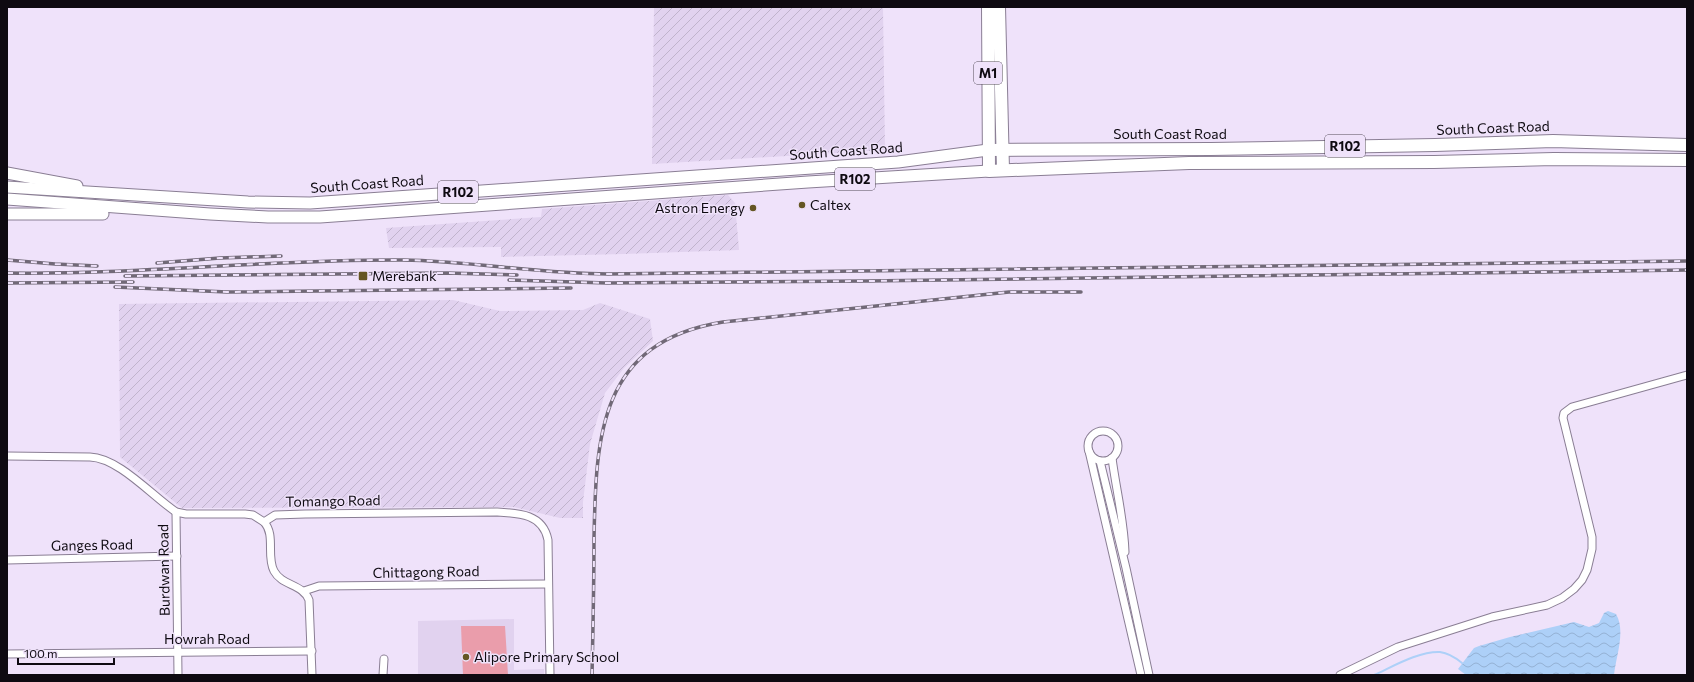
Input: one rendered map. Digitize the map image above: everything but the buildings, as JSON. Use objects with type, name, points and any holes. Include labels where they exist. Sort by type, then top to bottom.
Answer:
[{"type":"highway","name":"M1","points":[[988,7],[989,171]]},
{"type":"highway","name":"M1","points":[[1000,7],[1003,170]]},
{"type":"highway","name":"South Coast Road","points":[[988,150],[1211,149],[1435,145],[1554,141],[1687,145]]},
{"type":"highway","points":[[1434,162],[1435,145]]},
{"type":"highway","points":[[1658,145],[1658,161]]},
{"type":"highway","name":"South Coast Road","points":[[989,171],[1189,163],[1434,162],[1554,159],[1658,161],[1687,160]]},
{"type":"main road","name":"South Coast Road","points":[[7,187],[210,200],[310,203],[898,162],[988,150]]},
{"type":"main road","points":[[924,159],[925,175]]},
{"type":"main road","points":[[790,183],[791,170]]},
{"type":"main road","name":"South Coast Road","points":[[7,199],[210,214],[301,218],[790,183],[989,171]]},
{"type":"main road","points":[[7,173],[125,194]]},
{"type":"main road","points":[[710,175],[711,189]]},
{"type":"main road","points":[[657,179],[658,193]]},
{"type":"main road","points":[[625,181],[627,195]]},
{"type":"main road","points":[[541,186],[542,201]]},
{"type":"main road","points":[[382,197],[383,213]]},
{"type":"main road","points":[[210,200],[210,214]]},
{"type":"main road","points":[[7,214],[120,213],[137,209]]},
{"type":"street","points":[[1340,675],[1398,647],[1492,617],[1547,605],[1562,598],[1574,589],[1582,580],[1587,570],[1592,549],[1592,537],[1563,418],[1567,409],[1687,375]]},
{"type":"street","points":[[1089,451],[1092,455],[1104,461],[1112,458],[1116,453],[1118,444],[1116,439],[1109,432],[1100,432],[1095,434],[1089,441],[1089,451],[1141,675]]},
{"type":"street","points":[[7,456],[102,458],[116,464],[176,512],[186,514],[245,514],[253,515],[264,522],[270,533],[272,565],[275,573],[283,580],[304,591],[311,606],[312,675]]},
{"type":"street","points":[[1112,458],[1115,486],[1124,532],[1126,568]]},
{"type":"street","points":[[1100,460],[1126,568],[1149,675]]},
{"type":"street","name":"Burdwan Road","points":[[176,512],[178,675]]},
{"type":"street","name":"Tomango Road","points":[[264,522],[275,516],[479,512],[521,513],[536,520],[547,535],[548,584]]},
{"type":"street","name":"Ganges Road","points":[[7,560],[177,556]]},
{"type":"street","points":[[548,584],[550,675]]},
{"type":"street","name":"Chittagong Road","points":[[304,591],[319,586],[548,584]]},
{"type":"street","name":"Howrah Road","points":[[7,654],[312,651]]},
{"type":"street","points":[[383,675],[384,659]]},
{"type":"shaded area","points":[[654,7],[883,7],[885,150],[652,164]]},
{"type":"shaded area","points":[[728,195],[735,203],[739,250],[501,257],[501,247],[389,248],[386,228],[541,217],[542,209]]},
{"type":"shaded area","points":[[453,300],[500,311],[583,310],[600,303],[650,319],[653,341],[624,368],[605,393],[590,444],[583,502],[583,518],[560,518],[514,507],[182,508],[120,457],[119,304]]},
{"type":"shaded area","name":"Alipore Primary School","points":[[514,619],[514,670],[544,669],[544,675],[418,675],[418,621]]},
{"type":"shaded area","points":[[461,626],[505,626],[508,675],[463,675]]},
{"type":"water","points":[[1608,611],[1616,614],[1620,628],[1620,644],[1614,675],[1466,675],[1458,669],[1474,648],[1479,646],[1574,622],[1589,627],[1599,623],[1604,613]]},
{"type":"waterway","points":[[1374,675],[1406,660],[1432,652],[1446,653],[1462,663]]},
{"type":"railway","points":[[157,263],[220,258],[281,256]]},
{"type":"railway","points":[[7,260],[97,266]]},
{"type":"railway","points":[[7,273],[106,272],[354,260],[429,261],[557,272],[608,274],[1687,261]]},
{"type":"railway","points":[[509,280],[607,283],[867,281],[1687,270]]},
{"type":"railway","points":[[125,276],[447,273],[517,275]]},
{"type":"railway","points":[[7,283],[133,282]]},
{"type":"railway","points":[[115,287],[227,292],[571,288]]},
{"type":"railway","points":[[592,675],[595,500],[603,430],[613,399],[628,372],[651,350],[682,333],[723,322],[1009,292],[1081,292]]},
{"type":"place","name":"Caltex","points":[[802,205]]},
{"type":"place","name":"Astron Energy","points":[[753,208]]},
{"type":"place","name":"Merebank","points":[[363,276]]},
{"type":"place","name":"Alipore Primary School","points":[[466,657]]}]
